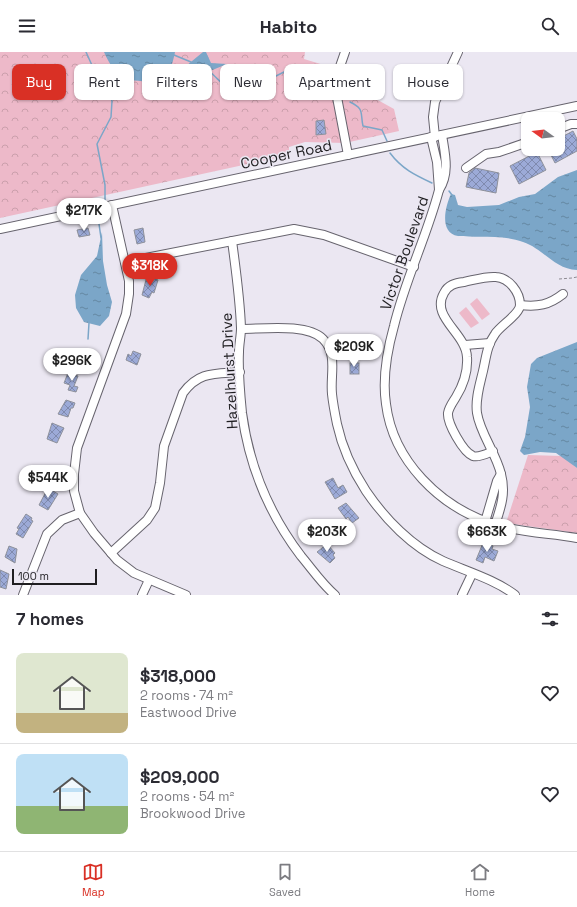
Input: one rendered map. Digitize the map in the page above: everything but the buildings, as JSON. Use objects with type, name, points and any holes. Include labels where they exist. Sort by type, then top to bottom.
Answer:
[{"type":"street","points":[[345,52],[336,78],[336,92],[348,155]]},
{"type":"street","name":"Victor Boulevard","points":[[458,52],[434,108],[436,136],[446,169],[444,182],[439,190],[394,324],[386,360],[385,390],[389,419],[405,455],[428,485],[458,509],[485,522],[495,525],[577,538]]},
{"type":"street","name":"Cooper Road","points":[[0,229],[577,106]]},
{"type":"street","points":[[565,126],[577,124]]},
{"type":"street","points":[[466,168],[486,154],[499,152],[521,144]]},
{"type":"street","points":[[112,206],[125,262],[129,294],[126,314],[77,448],[74,491],[80,513],[117,560],[134,573],[186,595]]},
{"type":"street","points":[[125,262],[294,229],[308,230],[414,267]]},
{"type":"street","name":"Hazelhurst Drive","points":[[232,241],[239,292],[241,329],[240,372],[245,434],[252,461],[265,497],[290,542],[323,584],[334,595]]},
{"type":"street","points":[[493,451],[476,456],[471,455],[462,445],[449,421],[448,410],[466,376],[468,361],[465,345],[441,311],[442,296],[450,285],[495,277],[502,278],[515,289],[520,305],[517,312],[500,328],[490,343],[478,392],[477,412],[481,428],[493,451],[504,486],[501,506],[495,525]]},
{"type":"street","points":[[520,305],[539,306],[552,302],[563,294]]},
{"type":"street","points":[[241,329],[298,329],[312,332],[322,338],[331,350],[332,394],[338,426],[348,455],[366,490],[391,522],[423,550],[515,595]]},
{"type":"street","points":[[465,345],[490,343]]},
{"type":"street","points":[[111,553],[146,520],[155,508],[160,483],[164,446],[183,393],[188,386],[201,376],[240,372]]},
{"type":"street","points":[[485,522],[497,481],[501,474]]},
{"type":"street","points":[[492,502],[501,506]]},
{"type":"street","points":[[22,595],[42,541],[47,534],[62,520],[80,513]]},
{"type":"street","points":[[462,595],[472,574]]},
{"type":"street","points":[[142,595],[149,580]]},
{"type":"path","points":[[559,278],[572,279],[577,276]]},
{"type":"green space","points":[[0,52],[305,52],[304,59],[320,64],[284,64],[284,100],[378,100],[394,109],[399,131],[345,143],[305,142],[289,147],[289,155],[0,218]]},
{"type":"green space","points":[[477,298],[490,314],[482,320],[470,304]]},
{"type":"green space","points":[[466,307],[479,323],[471,328],[459,313]]},
{"type":"green space","points":[[528,455],[562,456],[577,468],[577,533],[506,523]]},
{"type":"water","points":[[104,52],[175,52],[172,64],[142,64],[142,81],[134,80],[134,64],[110,64]]},
{"type":"water","points":[[203,52],[206,52],[211,63],[227,64],[220,64],[220,67],[212,70],[212,64],[188,64]]},
{"type":"water","points":[[577,170],[577,270],[569,269],[555,263],[537,249],[523,242],[499,237],[458,236],[452,234],[448,230],[445,219],[451,194],[455,195],[458,205],[467,207],[499,205],[519,197],[535,194],[558,177]]},
{"type":"water","points":[[102,232],[103,261],[107,285],[112,302],[109,316],[100,326],[84,322],[76,308],[75,295],[81,275],[97,256]]},
{"type":"water","points":[[577,342],[577,468],[556,453],[540,452],[524,455],[520,451],[525,437],[530,407],[527,387],[531,364],[537,358]]},
{"type":"waterway","points":[[86,52],[99,81],[110,94],[112,101],[111,117],[97,144],[105,185],[105,201]]},
{"type":"waterway","points":[[174,55],[191,62]]},
{"type":"waterway","points":[[212,74],[230,90],[248,99],[255,98],[276,76],[284,72]]},
{"type":"waterway","points":[[350,102],[360,109],[363,126],[382,130],[387,141]]},
{"type":"waterway","points":[[390,153],[404,167],[432,183]]},
{"type":"waterway","points":[[449,191],[452,195]]},
{"type":"waterway","points":[[99,224],[101,238]]},
{"type":"waterway","points":[[88,339],[89,323]]}]
